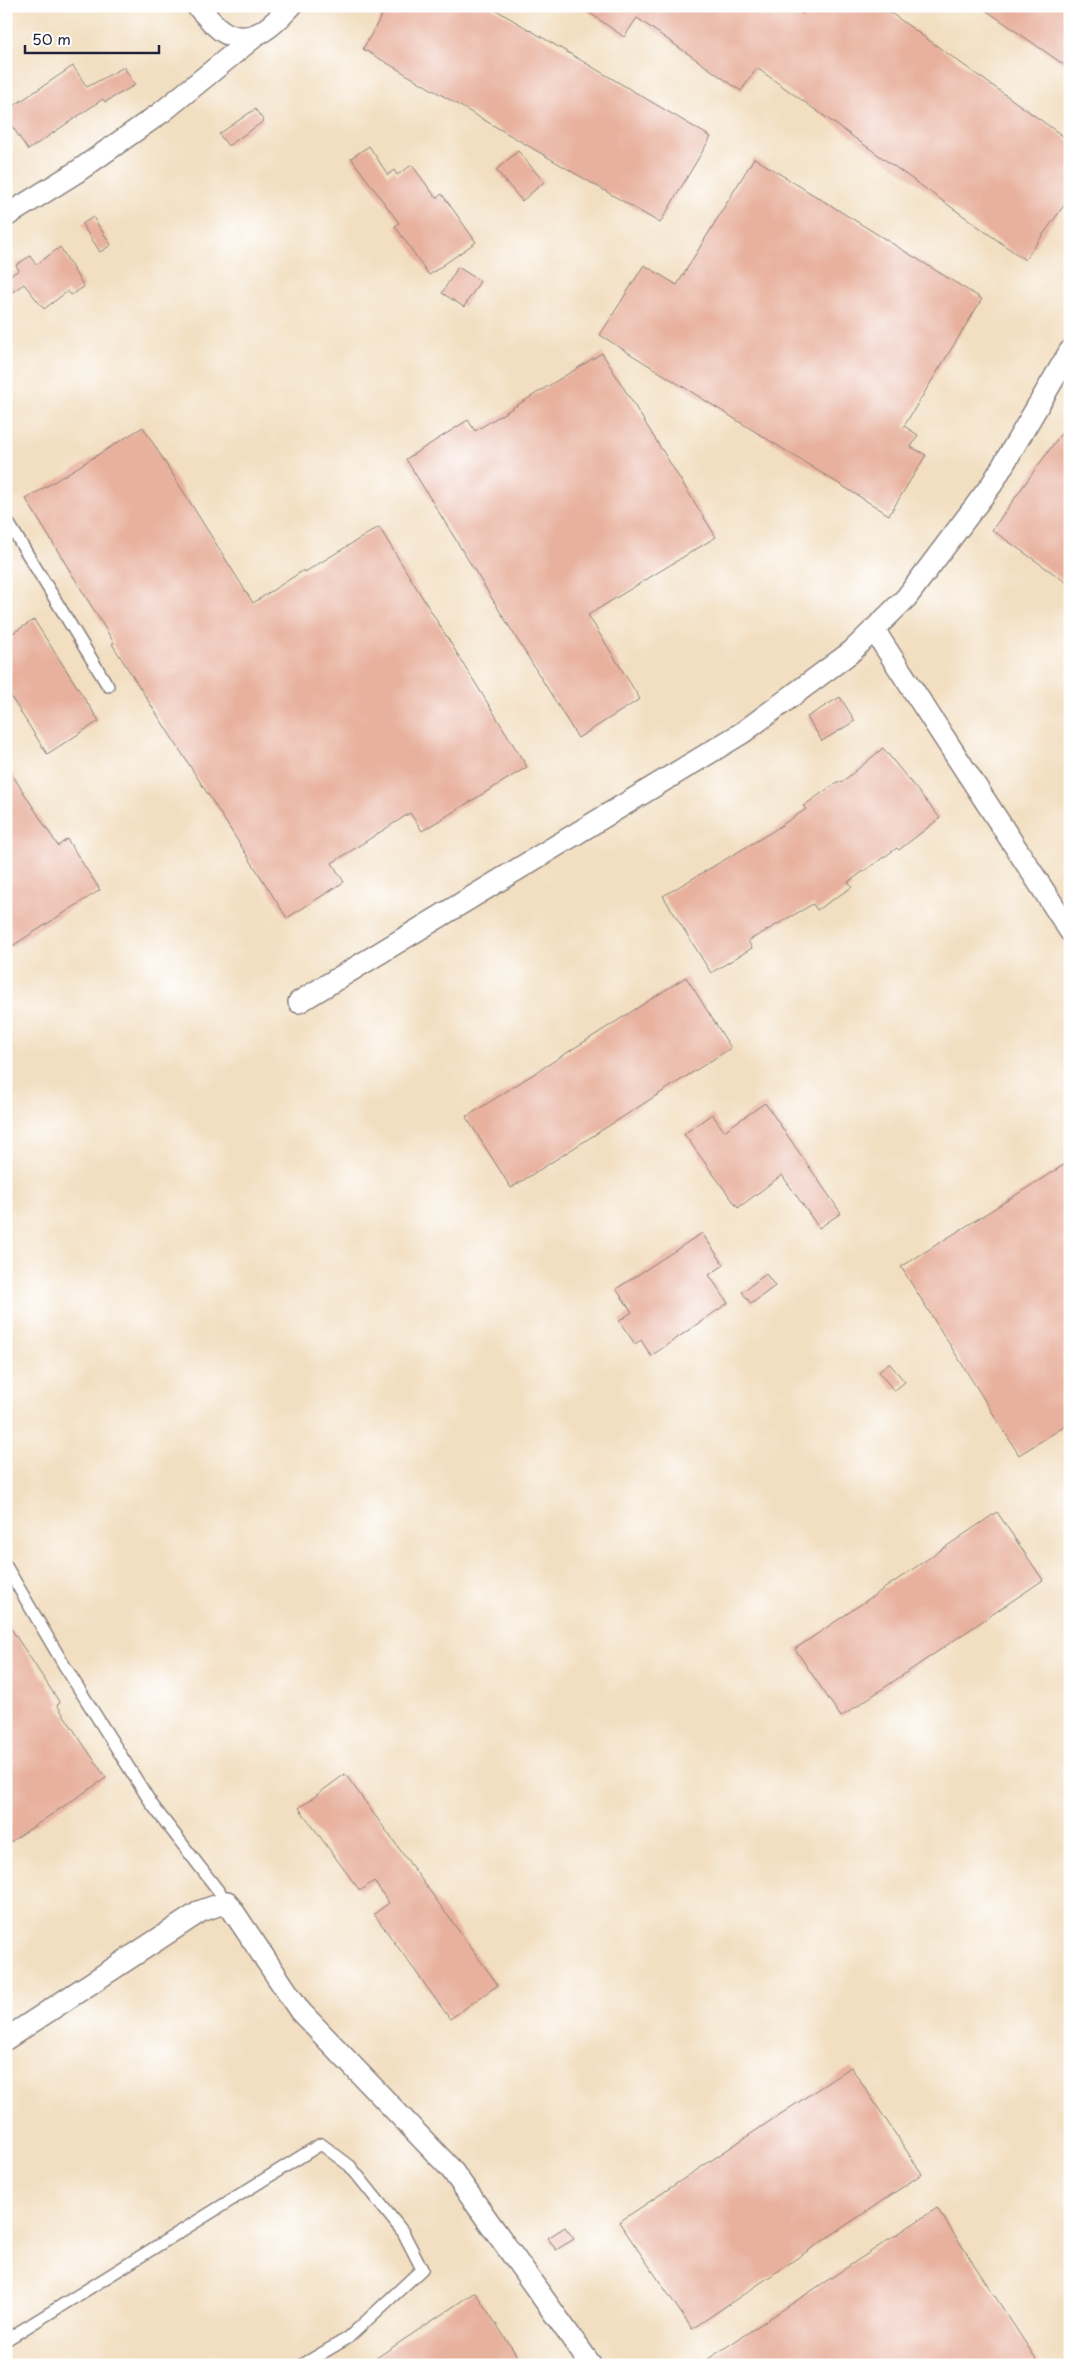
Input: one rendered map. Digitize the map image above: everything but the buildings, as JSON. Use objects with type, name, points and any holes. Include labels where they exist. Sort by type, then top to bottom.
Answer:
[{"type":"street","points":[[198,6],[221,30],[244,41]]},
{"type":"street","points":[[6,216],[78,171],[162,112],[244,41],[274,24],[290,6]]},
{"type":"street","points":[[299,1002],[742,733],[851,652],[906,598],[992,484],[1070,351]]},
{"type":"street","points":[[874,630],[1070,931]]},
{"type":"street","points":[[6,2039],[201,1910],[227,1902],[300,2011],[451,2169],[591,2365]]},
{"type":"lane","points":[[6,519],[108,686]]},
{"type":"lane","points":[[6,1566],[64,1665],[153,1806],[227,1902]]},
{"type":"lane","points":[[6,2340],[321,2144],[350,2166],[403,2232],[422,2269],[348,2338],[302,2365]]}]
